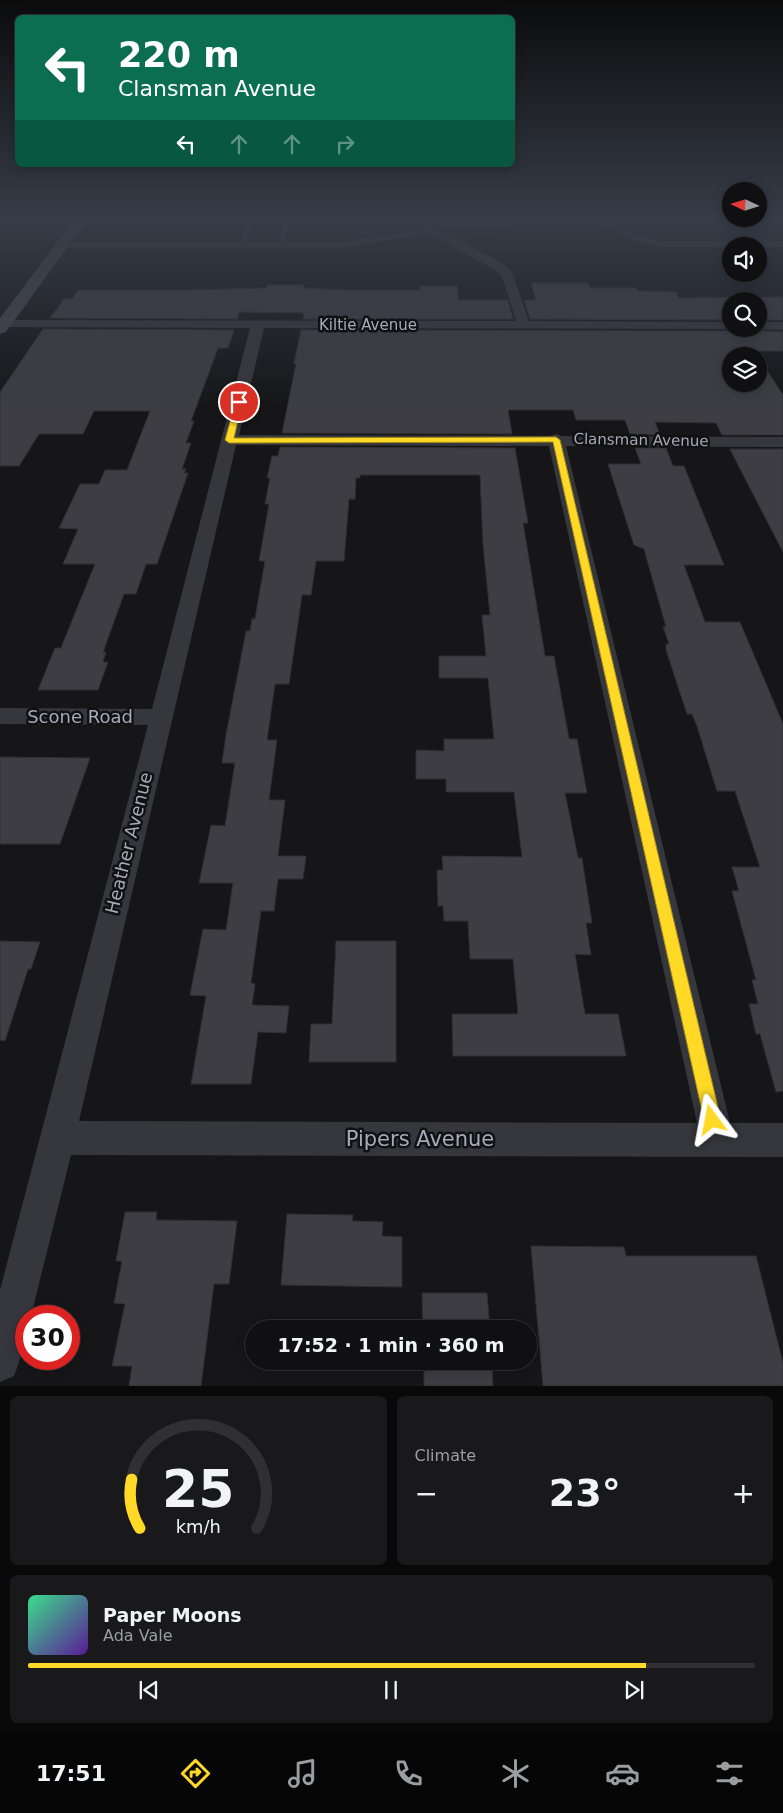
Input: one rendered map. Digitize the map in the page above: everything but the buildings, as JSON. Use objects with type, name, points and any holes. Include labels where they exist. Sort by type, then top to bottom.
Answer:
[{"type":"street","points":[[2,326],[36,281]]},
{"type":"street","points":[[509,281],[524,326]]},
{"type":"street","name":"Kiltie Avenue","points":[[2,326],[258,324],[722,326]]},
{"type":"street","name":"Heather Avenue","points":[[0,1362],[58,1138],[258,324]]},
{"type":"street","points":[[767,326],[783,326]]},
{"type":"street","name":"Clansman Avenue","points":[[229,440],[783,442]]},
{"type":"street","points":[[556,440],[717,1139]]},
{"type":"street","name":"Scone Road","points":[[0,716],[160,717]]},
{"type":"street","name":"Pipers Avenue","points":[[58,1138],[783,1140]]},
{"type":"route","points":[[239,402],[229,440],[556,440],[712,1120]]}]
